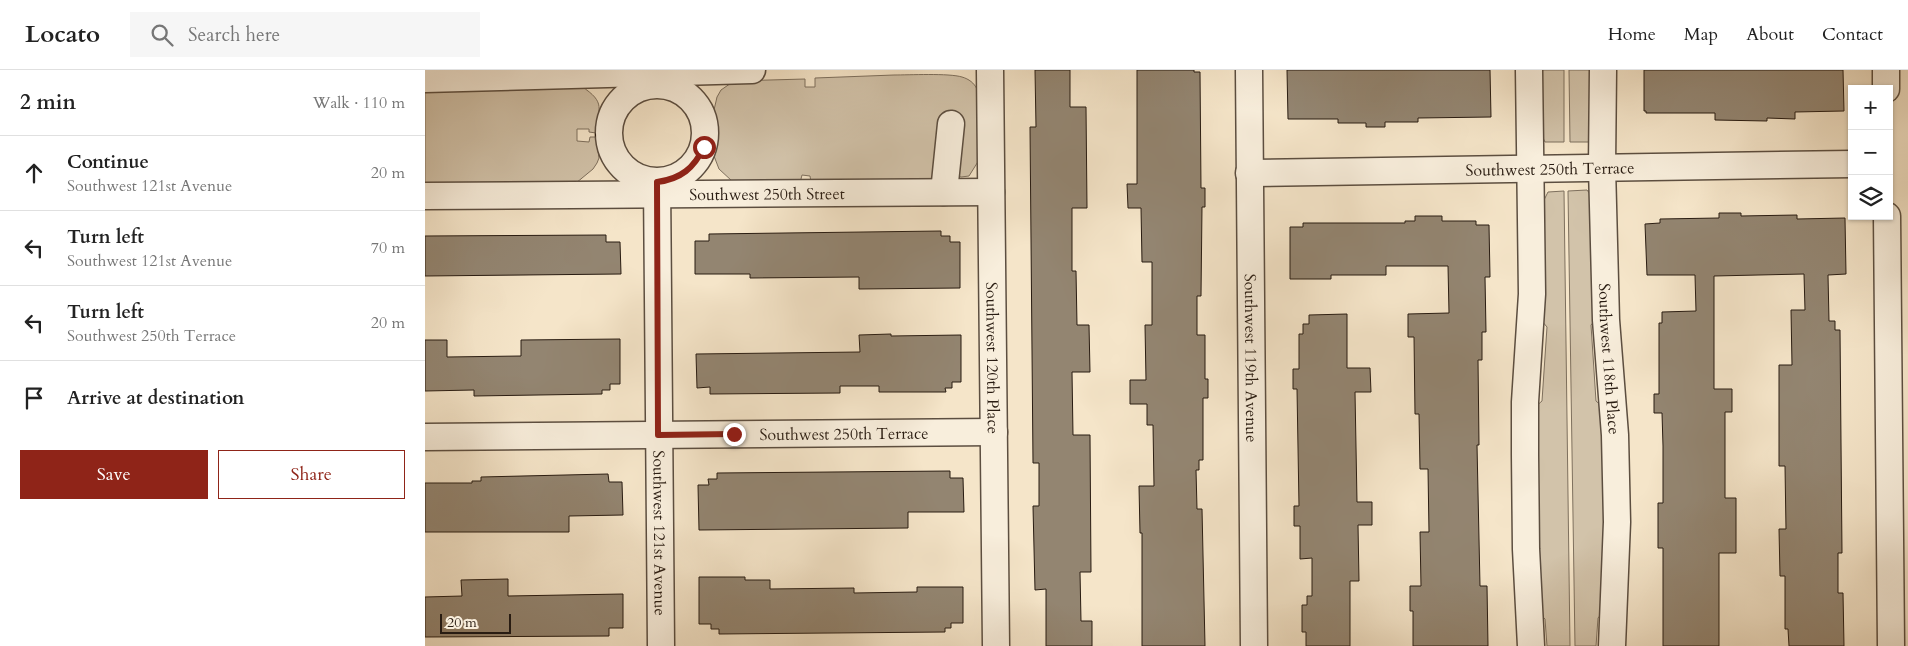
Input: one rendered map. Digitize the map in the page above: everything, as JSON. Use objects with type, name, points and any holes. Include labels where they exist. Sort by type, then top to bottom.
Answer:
[{"type":"street","points":[[425,79],[654,76],[752,70]]},
{"type":"street","name":"Southwest 120th Place","points":[[990,70],[996,646]]},
{"type":"street","name":"Southwest 119th Avenue","points":[[1249,70],[1254,646]]},
{"type":"street","points":[[1529,70],[1532,294],[1525,402],[1525,456],[1526,549],[1531,646]]},
{"type":"street","name":"Southwest 118th Place","points":[[1603,70],[1602,167],[1606,320],[1616,455],[1617,522],[1612,646]]},
{"type":"street","points":[[1886,70],[1886,85]]},
{"type":"street","points":[[654,76],[692,99],[703,117],[706,132],[704,147],[694,165],[657,188],[629,173],[618,163],[602,135],[621,100],[654,76]]},
{"type":"street","points":[[944,192],[951,124]]},
{"type":"street","name":"Southwest 250th Terrace","points":[[1249,173],[1848,164]]},
{"type":"street","name":"Southwest 250th Street","points":[[425,196],[657,188],[991,192]]},
{"type":"street","name":"Southwest 121st Avenue","points":[[657,188],[661,646]]},
{"type":"street","points":[[1887,220],[1891,646]]},
{"type":"street","name":"Southwest 250th Terrace","points":[[425,437],[993,432]]},
{"type":"shaded area","points":[[1539,70],[1564,70],[1564,142],[1545,142],[1543,138]]},
{"type":"shaded area","points":[[1569,70],[1594,70],[1590,142],[1570,142]]},
{"type":"shaded area","points":[[894,75],[962,77],[971,82],[977,89],[979,160],[969,176],[961,177],[941,169],[932,181],[811,182],[810,176],[802,175],[800,183],[732,181],[719,169],[714,156],[717,136],[714,110],[721,90],[734,81],[805,79],[805,87],[815,87],[815,78]]},
{"type":"shaded area","points":[[581,86],[595,97],[598,102],[599,112],[596,133],[589,132],[589,129],[577,129],[577,141],[589,142],[590,137],[596,137],[599,158],[593,169],[576,183],[425,185],[425,89]]},
{"type":"shaded area","points":[[1587,190],[1590,194],[1596,319],[1591,325],[1596,401],[1604,408],[1604,611],[1598,618],[1596,646],[1575,646],[1568,191]]},
{"type":"shaded area","points":[[1564,191],[1570,646],[1547,646],[1545,619],[1539,613],[1535,407],[1542,401],[1547,327],[1541,320],[1543,202],[1548,192]]},
{"type":"building","points":[[1035,70],[1070,70],[1070,107],[1086,107],[1087,208],[1072,208],[1072,271],[1076,271],[1077,325],[1089,325],[1090,372],[1072,372],[1073,435],[1090,435],[1091,572],[1080,572],[1081,621],[1092,621],[1092,646],[1046,646],[1046,589],[1035,590],[1033,506],[1039,506],[1039,463],[1033,463],[1030,127],[1036,127]]},
{"type":"building","points":[[1137,70],[1194,70],[1194,72],[1200,72],[1201,188],[1205,188],[1205,207],[1202,207],[1201,296],[1197,296],[1197,335],[1205,335],[1205,379],[1208,379],[1208,398],[1203,398],[1203,460],[1199,460],[1199,470],[1196,470],[1197,509],[1202,509],[1205,646],[1142,646],[1142,533],[1140,533],[1139,486],[1154,486],[1153,425],[1147,425],[1147,404],[1130,404],[1130,380],[1146,380],[1145,325],[1152,325],[1152,262],[1142,262],[1141,208],[1128,208],[1127,184],[1137,184]]},
{"type":"building","points":[[1287,70],[1490,70],[1491,117],[1418,118],[1418,122],[1385,122],[1385,127],[1366,127],[1366,123],[1338,123],[1338,119],[1288,119]]},
{"type":"building","points":[[1644,70],[1843,70],[1844,111],[1795,112],[1795,119],[1767,118],[1767,121],[1715,120],[1715,113],[1646,113],[1644,111]]},
{"type":"building","points":[[1719,213],[1741,213],[1741,216],[1797,215],[1797,219],[1845,218],[1846,274],[1828,275],[1829,321],[1835,321],[1835,330],[1840,330],[1842,553],[1838,553],[1838,593],[1843,593],[1844,646],[1789,646],[1788,629],[1785,629],[1785,576],[1780,576],[1779,529],[1786,529],[1785,466],[1779,466],[1779,365],[1792,365],[1791,310],[1805,310],[1804,274],[1714,276],[1714,389],[1732,389],[1732,412],[1725,412],[1725,498],[1736,498],[1736,553],[1719,553],[1719,646],[1663,646],[1663,548],[1658,548],[1658,503],[1663,503],[1662,413],[1654,413],[1654,394],[1659,394],[1659,323],[1662,323],[1662,312],[1696,311],[1695,275],[1647,275],[1645,224],[1660,223],[1660,219],[1719,218]]},
{"type":"building","points":[[1415,216],[1442,216],[1442,221],[1476,221],[1476,225],[1489,225],[1490,277],[1485,277],[1486,332],[1482,332],[1482,360],[1478,360],[1479,445],[1477,445],[1480,586],[1487,586],[1488,646],[1413,646],[1413,611],[1410,611],[1410,586],[1421,586],[1420,532],[1429,532],[1428,469],[1420,469],[1419,414],[1415,414],[1414,337],[1408,337],[1408,314],[1449,313],[1448,266],[1386,266],[1386,275],[1331,275],[1331,279],[1290,279],[1290,227],[1303,227],[1303,223],[1405,223],[1405,221],[1415,221]]},
{"type":"building","points":[[941,231],[941,236],[950,236],[950,242],[960,242],[960,288],[859,289],[859,277],[750,278],[750,274],[695,274],[695,241],[709,241],[709,234]]},
{"type":"building","points":[[606,235],[606,242],[620,242],[621,274],[425,276],[425,236]]},
{"type":"building","points":[[1347,314],[1347,368],[1370,368],[1371,392],[1355,392],[1357,502],[1372,502],[1372,525],[1358,525],[1359,581],[1350,581],[1350,646],[1306,646],[1306,632],[1302,632],[1302,605],[1307,605],[1307,596],[1312,596],[1312,558],[1300,559],[1300,526],[1294,526],[1294,506],[1299,506],[1297,389],[1293,389],[1293,369],[1299,369],[1299,334],[1303,334],[1303,324],[1309,324],[1309,315]]},
{"type":"building","points":[[891,334],[891,336],[961,335],[961,382],[952,382],[952,388],[945,388],[946,392],[879,392],[879,386],[840,386],[840,393],[710,394],[710,387],[697,388],[696,354],[860,352],[859,335]]},
{"type":"building","points":[[620,339],[620,384],[610,384],[610,390],[602,390],[602,394],[474,396],[474,390],[425,391],[425,340],[447,340],[447,357],[521,356],[521,340]]},
{"type":"building","points":[[950,471],[950,478],[963,478],[964,512],[908,512],[908,528],[699,530],[698,485],[709,485],[708,479],[717,479],[717,473]]},
{"type":"building","points":[[608,474],[609,482],[622,482],[623,515],[569,516],[569,532],[425,532],[425,483],[472,483],[472,481],[481,481],[481,477]]},
{"type":"building","points":[[699,577],[745,577],[745,580],[770,580],[770,589],[854,588],[854,593],[917,592],[917,587],[963,587],[963,623],[951,623],[951,628],[945,628],[945,632],[719,634],[719,629],[711,629],[711,624],[699,624]]},
{"type":"building","points":[[508,579],[508,596],[623,594],[623,628],[609,628],[609,636],[425,637],[425,597],[462,596],[461,580]]},
{"type":"route","points":[[704,147],[694,165],[687,172],[677,177],[657,182],[658,435],[734,434]]}]
